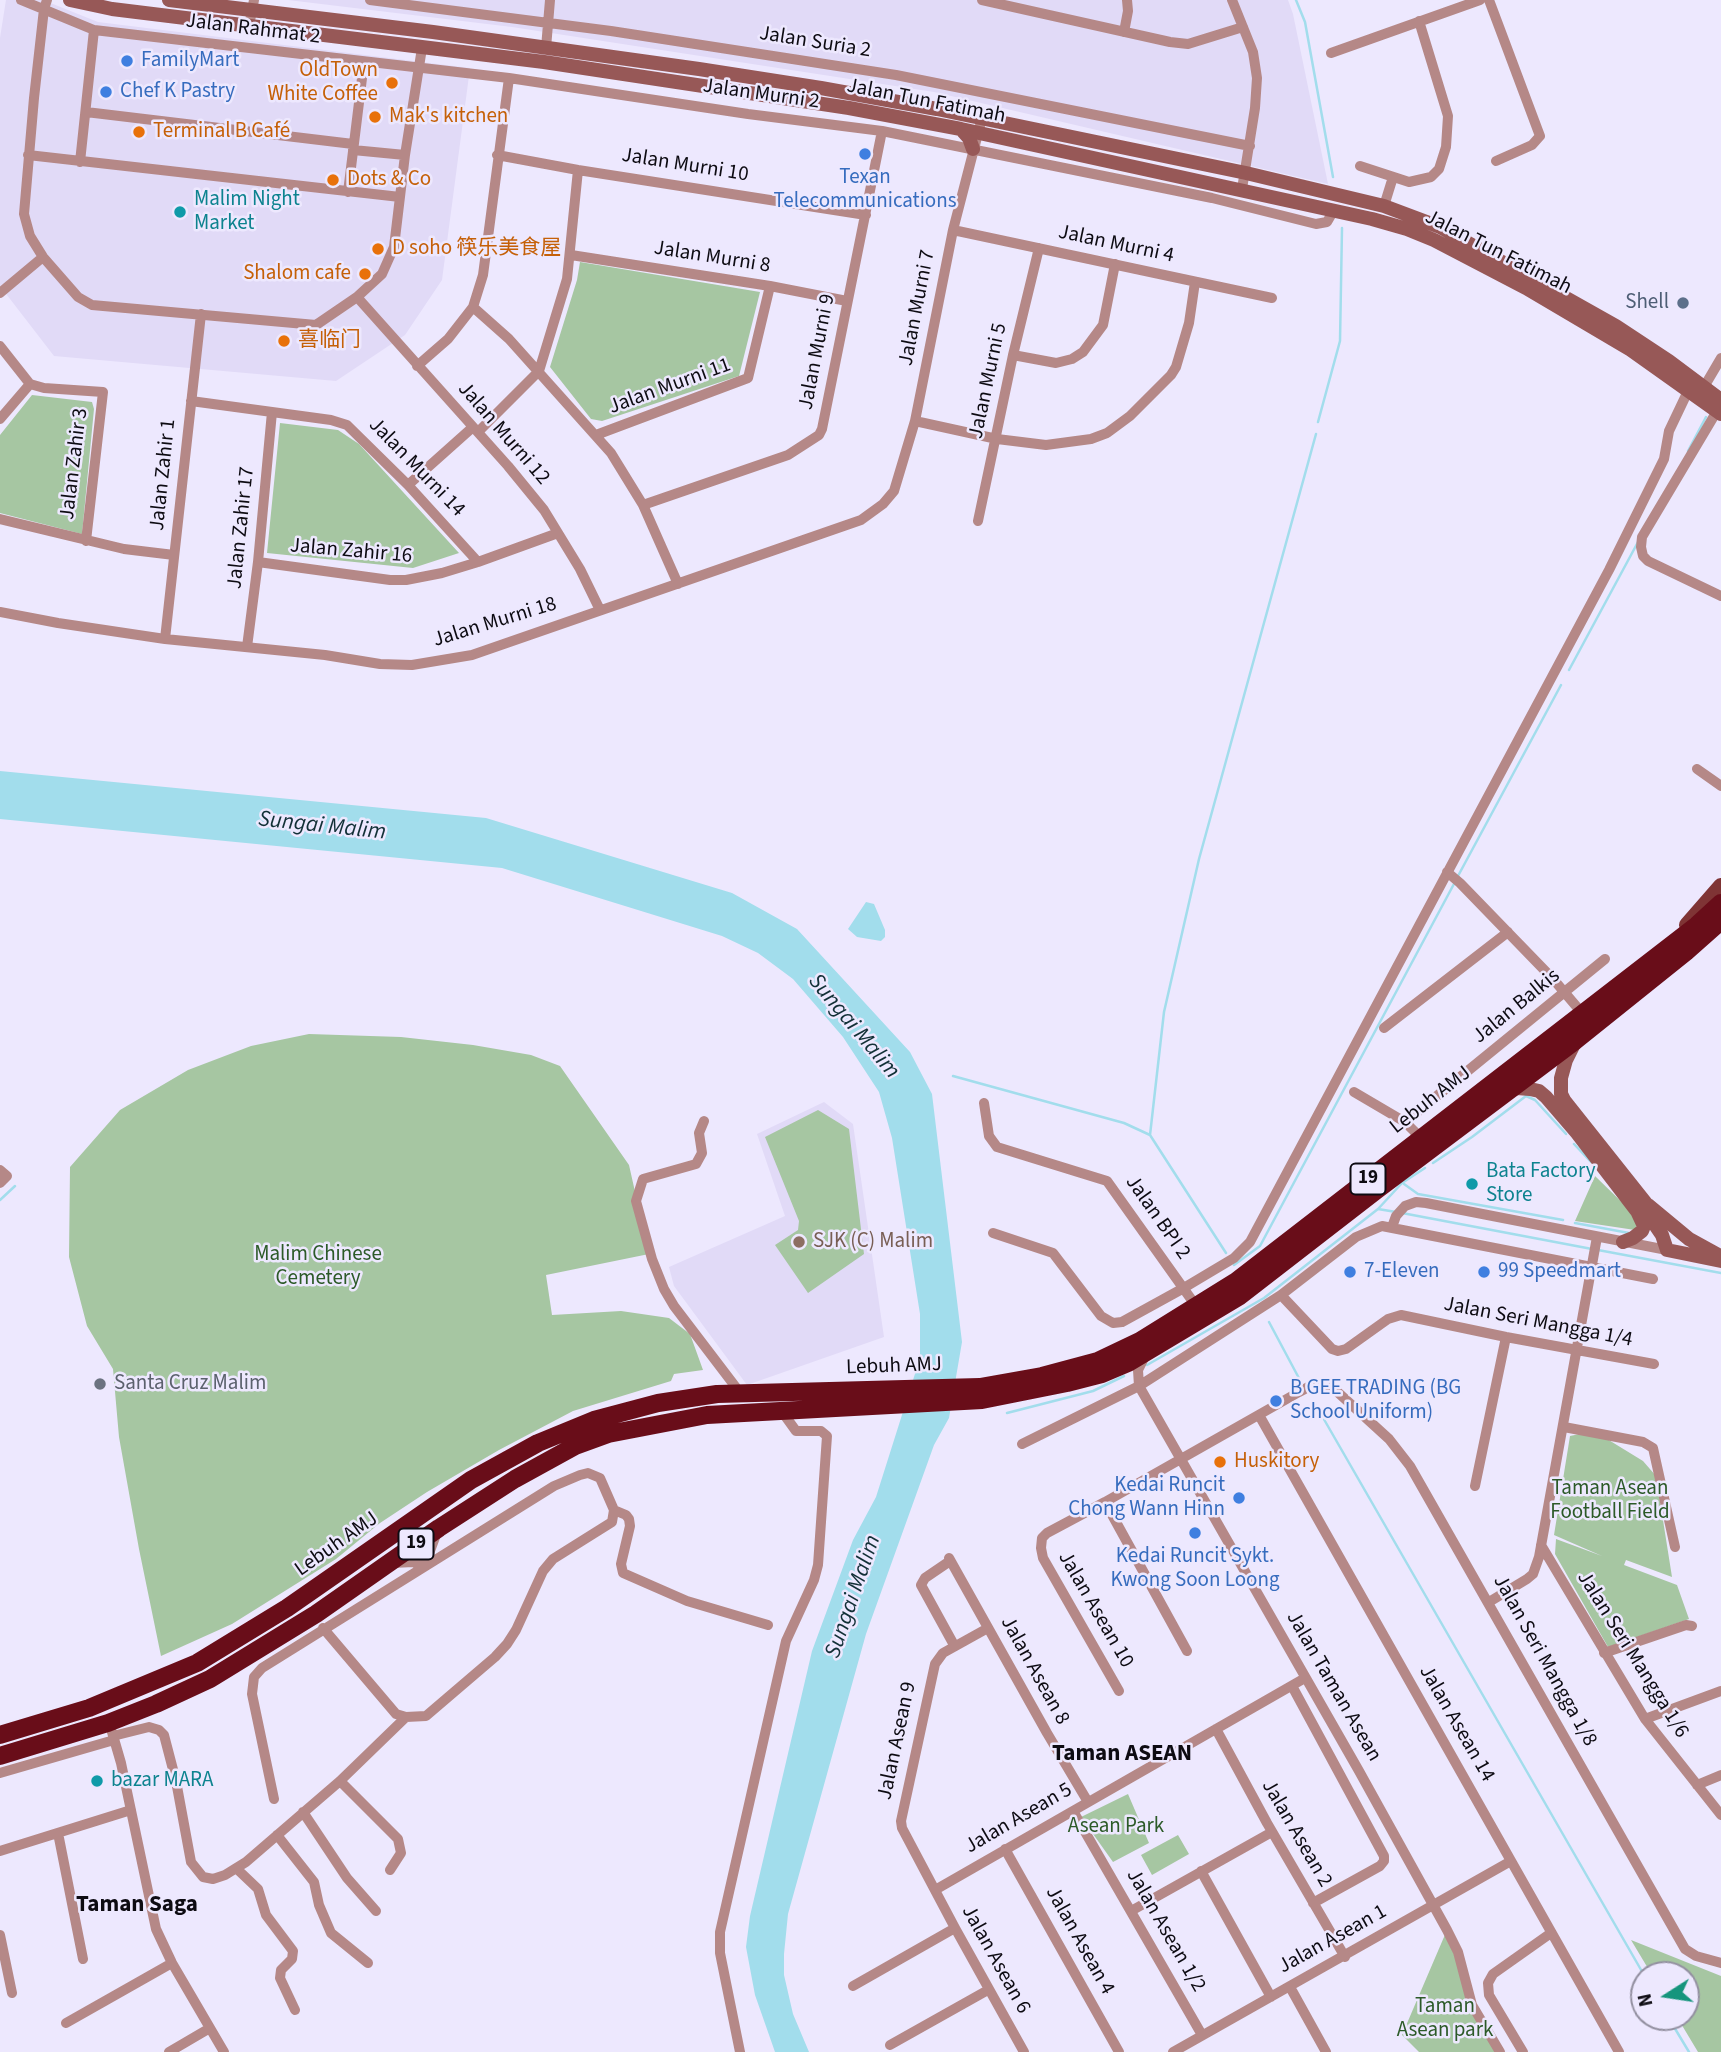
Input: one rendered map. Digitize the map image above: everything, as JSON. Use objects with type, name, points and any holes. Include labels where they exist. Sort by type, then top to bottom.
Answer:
[{"type":"highway","name":"Lebuh AMJ","points":[[981,1394],[1098,1361],[1140,1341],[1235,1282],[1670,946],[1721,902]]},
{"type":"highway","name":"Lebuh AMJ","points":[[0,1735],[89,1708],[197,1663],[287,1608],[471,1480],[538,1443],[593,1419],[681,1399],[717,1394],[853,1400],[1048,1388],[1115,1368],[1155,1349],[1240,1296],[1576,1041],[1721,923]]},
{"type":"highway","name":"Lebuh AMJ","points":[[0,1756],[112,1733],[165,1700],[239,1663],[316,1614],[439,1528],[544,1461],[575,1446],[597,1438],[707,1415],[783,1412],[853,1400]]},
{"type":"main road","name":"Jalan Tun Fatimah","points":[[70,0],[113,9],[544,62],[727,89],[961,129],[980,125],[1246,173],[1384,206],[1427,220],[1616,326],[1704,387],[1720,404]]},
{"type":"main road","name":"Jalan Tun Fatimah","points":[[169,0],[253,5],[351,22],[794,84],[980,125],[1392,224],[1434,240],[1526,288],[1631,350],[1689,389],[1720,404]]},
{"type":"main road","points":[[351,22],[365,29],[414,36],[422,42],[422,48]]},
{"type":"main road","points":[[961,129],[974,149]]},
{"type":"main road","points":[[1670,946],[1721,886]]},
{"type":"main road","points":[[1576,1041],[1563,1068],[1561,1094],[1662,1236],[1667,1250],[1721,1262]]},
{"type":"main road","points":[[1510,1091],[1517,1088],[1539,1091],[1643,1209],[1721,1256]]},
{"type":"main road","points":[[1623,1242],[1642,1231],[1643,1209]]},
{"type":"street","name":"Jalan Rahmat 2","points":[[21,0],[46,5],[94,30],[419,69]]},
{"type":"street","name":"Jalan Suria 2","points":[[370,0],[438,4],[896,75],[1250,146]]},
{"type":"street","points":[[545,48],[550,0]]},
{"type":"street","points":[[982,0],[1188,44],[1243,27]]},
{"type":"street","points":[[1124,32],[1127,0]]},
{"type":"street","points":[[1232,0],[1252,52],[1257,78],[1250,146],[1242,189]]},
{"type":"street","points":[[1331,53],[1480,0]]},
{"type":"street","points":[[1489,0],[1540,130],[1540,136],[1532,145],[1496,161]]},
{"type":"street","points":[[46,5],[28,155],[24,214],[30,236],[43,257],[78,297],[92,305],[316,325],[357,298],[382,274],[392,255],[422,48]]},
{"type":"street","points":[[249,26],[253,5]]},
{"type":"street","points":[[1360,166],[1409,182],[1431,177],[1439,169],[1447,138],[1448,116],[1419,21]]},
{"type":"street","points":[[80,162],[94,30]]},
{"type":"street","points":[[348,191],[364,62]]},
{"type":"street","name":"Jalan Murni 2","points":[[419,69],[509,78],[882,131],[1212,198],[1309,223],[1328,222],[1334,210]]},
{"type":"street","points":[[417,366],[448,339],[473,307],[483,275],[509,78]]},
{"type":"street","points":[[86,112],[405,155]]},
{"type":"street","name":"Jalan Murni 7","points":[[894,491],[915,421],[953,230],[980,125]]},
{"type":"street","name":"Jalan Murni 9","points":[[643,505],[788,454],[814,440],[822,429],[882,131]]},
{"type":"street","points":[[28,155],[400,197]]},
{"type":"street","name":"Jalan Murni 10","points":[[497,155],[866,215]]},
{"type":"street","points":[[408,485],[475,430],[539,371],[567,279],[578,170]]},
{"type":"street","points":[[1384,206],[1393,177]]},
{"type":"street","name":"Jalan Murni 4","points":[[953,230],[1272,298]]},
{"type":"street","name":"Jalan Murni 5","points":[[978,521],[1039,248]]},
{"type":"street","name":"Jalan Murni 8","points":[[571,255],[770,286],[847,301]]},
{"type":"street","points":[[0,293],[43,257]]},
{"type":"street","points":[[1013,355],[1056,363],[1072,359],[1083,352],[1103,325],[1115,264]]},
{"type":"street","points":[[915,421],[997,439],[1046,445],[1091,439],[1119,426],[1177,367],[1189,323],[1195,282]]},
{"type":"street","name":"Jalan Murni 11","points":[[596,435],[748,378],[770,286]]},
{"type":"street","name":"Jalan Murni 12","points":[[357,298],[544,510],[580,569],[600,610]]},
{"type":"street","points":[[473,307],[539,371],[621,467],[643,505],[678,584]]},
{"type":"street","name":"Jalan Zahir 1","points":[[164,639],[201,314]]},
{"type":"street","points":[[0,346],[30,384],[0,419]]},
{"type":"street","points":[[1704,387],[1721,359]]},
{"type":"street","name":"Jalan Zahir 3","points":[[30,384],[44,388],[103,392],[86,541]]},
{"type":"street","points":[[993,1233],[1053,1253],[1107,1321],[1122,1322],[1234,1258],[1250,1242],[1454,877],[1645,500],[1664,459],[1673,419],[1689,389]]},
{"type":"street","name":"Jalan Murni 14","points":[[191,401],[347,425],[408,485],[478,562]]},
{"type":"street","points":[[1720,404],[1642,537],[1641,547],[1643,556],[1648,561],[1721,596]]},
{"type":"street","name":"Jalan Zahir 17","points":[[247,647],[272,412]]},
{"type":"street","name":"Jalan Murni 18","points":[[0,612],[164,639],[326,655],[380,664],[412,665],[454,660],[861,520],[883,505],[894,491]]},
{"type":"street","points":[[0,519],[124,550],[174,555]]},
{"type":"street","name":"Jalan Zahir 16","points":[[258,562],[398,580],[442,573],[558,533]]},
{"type":"street","points":[[1697,769],[1721,786]]},
{"type":"street","points":[[1454,877],[1582,1013]]},
{"type":"street","points":[[1384,1028],[1508,932]]},
{"type":"street","name":"Jalan Balkis","points":[[1405,1122],[1605,960]]},
{"type":"street","points":[[1354,1092],[1405,1122],[1421,1138]]},
{"type":"street","name":"Jalan BPI 2","points":[[984,1103],[989,1136],[997,1147],[1108,1181],[1196,1306]]},
{"type":"street","points":[[704,1121],[699,1133],[702,1153],[696,1164],[643,1179],[636,1201],[652,1259],[664,1289],[741,1394]]},
{"type":"street","points":[[0,1170],[7,1175],[0,1183]]},
{"type":"street","points":[[1392,1227],[1396,1216],[1405,1206],[1426,1203],[1596,1241],[1623,1242],[1667,1250]]},
{"type":"street","points":[[1022,1444],[1139,1385],[1281,1295],[1356,1237],[1372,1229],[1392,1227],[1594,1261],[1653,1279]]},
{"type":"street","points":[[1489,1602],[1520,1585],[1533,1574],[1564,1427],[1596,1241]]},
{"type":"street","name":"Jalan Seri Mangga 1/4","points":[[1281,1295],[1332,1349],[1338,1351],[1346,1349],[1388,1319],[1401,1315],[1654,1364]]},
{"type":"street","points":[[1475,1486],[1506,1337]]},
{"type":"street","points":[[1139,1385],[1139,1363],[1155,1349]]},
{"type":"street","points":[[1115,1368],[1139,1385]]},
{"type":"street","name":"Jalan Seri Mangga 1/8","points":[[1259,1415],[1314,1384],[1320,1384],[1332,1387],[1400,1450],[1685,1949],[1696,1956],[1720,1961]]},
{"type":"street","name":"Jalan Taman Asean","points":[[1139,1385],[1434,1907],[1458,1952],[1472,2005],[1500,2052]]},
{"type":"street","points":[[740,2052],[720,1953],[720,1932],[786,1641],[814,1580],[818,1565],[827,1436],[821,1431],[796,1431],[783,1412]]},
{"type":"street","points":[[1187,1651],[1105,1502],[1259,1415]]},
{"type":"street","name":"Jalan Asean 14","points":[[1259,1415],[1619,2052]]},
{"type":"street","points":[[1564,1427],[1643,1442],[1653,1448],[1675,1547]]},
{"type":"street","points":[[274,1799],[252,1694],[254,1677],[262,1668],[323,1628],[554,1486],[588,1473],[600,1478],[614,1510],[612,1522],[553,1559],[543,1571],[516,1630],[495,1657],[426,1716],[406,1717],[396,1714],[323,1628]]},
{"type":"street","name":"Jalan Asean 10","points":[[1105,1502],[1047,1533],[1042,1538],[1041,1548],[1043,1558],[1119,1691]]},
{"type":"street","points":[[614,1510],[629,1519],[630,1526],[621,1564],[623,1573],[627,1576],[687,1601],[768,1625]]},
{"type":"street","points":[[424,1567],[439,1528]]},
{"type":"street","name":"Jalan Seri Mangga 1/6","points":[[1541,1545],[1645,1718],[1721,1815]]},
{"type":"street","name":"Jalan Asean 8","points":[[954,1645],[921,1586],[925,1578],[950,1560],[1046,1733],[1088,1802]]},
{"type":"street","points":[[387,1564],[401,1561],[424,1567]]},
{"type":"street","points":[[1604,1653],[1686,1625],[1692,1626]]},
{"type":"street","name":"Jalan Asean 9","points":[[934,1888],[902,1828],[901,1821],[935,1664],[939,1656],[954,1645],[988,1628]]},
{"type":"street","name":"Jalan Asean 5","points":[[934,1888],[1305,1678]]},
{"type":"street","points":[[1292,1686],[1384,1856],[1380,1866],[1313,1903]]},
{"type":"street","points":[[1645,1718],[1721,1691]]},
{"type":"street","points":[[0,1773],[112,1733],[149,1727],[159,1730],[164,1735],[176,1781],[191,1862],[203,1877],[213,1879],[237,1869],[340,1781],[406,1717]]},
{"type":"street","name":"Jalan Asean 2","points":[[1216,1729],[1345,1957]]},
{"type":"street","points":[[112,1733],[156,1929],[172,1963],[224,2052]]},
{"type":"street","points":[[1697,1785],[1721,1775]]},
{"type":"street","points":[[340,1781],[398,1839],[401,1853],[390,1870]]},
{"type":"street","points":[[0,1851],[131,1810]]},
{"type":"street","name":"Jalan Asean 1/2","points":[[1073,1811],[1202,2035]]},
{"type":"street","points":[[303,1812],[347,1878],[376,1911]]},
{"type":"street","points":[[1131,1911],[1272,1832]]},
{"type":"street","points":[[58,1833],[83,1959]]},
{"type":"street","points":[[277,1835],[314,1882],[319,1905],[331,1933],[368,1963]]},
{"type":"street","name":"Jalan Asean 4","points":[[1005,1850],[1119,2052]]},
{"type":"street","name":"Jalan Asean 1","points":[[1173,2052],[1434,1907],[1511,1861]]},
{"type":"street","points":[[237,1869],[258,1889],[266,1915],[293,1951],[292,1959],[281,1970],[280,1978],[295,2010]]},
{"type":"street","points":[[1201,1871],[1270,1997]]},
{"type":"street","name":"Jalan Asean 6","points":[[934,1888],[1021,2051]]},
{"type":"street","points":[[853,1986],[955,1928]]},
{"type":"street","points":[[1523,2052],[1489,1995],[1488,1983],[1493,1974],[1551,1933]]},
{"type":"street","points":[[0,1935],[12,1993]]},
{"type":"street","points":[[66,2023],[172,1963]]},
{"type":"street","points":[[1290,1987],[1326,2052]]},
{"type":"street","points":[[890,2045],[988,1990]]},
{"type":"street","points":[[169,2052],[210,2028]]},
{"type":"shaded area","points":[[6,0],[43,0],[98,22],[470,68],[442,280],[405,335],[336,381],[54,356],[0,286],[0,38]]},
{"type":"shaded area","points":[[288,0],[1288,0],[1328,184],[934,92],[512,27]]},
{"type":"shaded area","name":"SJK (C) Malim","points":[[824,1102],[853,1124],[884,1337],[747,1385],[674,1286],[669,1267],[785,1216],[757,1134]]},
{"type":"green space","points":[[580,262],[760,292],[739,376],[602,421],[591,419],[550,367]]},
{"type":"green space","points":[[32,395],[92,402],[94,409],[82,534],[0,513],[0,435]]},
{"type":"green space","points":[[280,423],[338,430],[359,444],[459,553],[413,568],[267,553]]},
{"type":"green space","name":"Malim Chinese Cemetery","points":[[309,1034],[401,1037],[473,1045],[531,1055],[560,1066],[629,1165],[649,1254],[546,1275],[552,1315],[621,1311],[669,1318],[690,1334],[703,1370],[674,1374],[671,1381],[573,1411],[499,1450],[427,1492],[380,1523],[336,1559],[232,1624],[161,1656],[119,1437],[113,1369],[87,1326],[69,1257],[70,1167],[120,1110],[188,1070],[251,1046]]},
{"type":"green space","points":[[818,1110],[849,1129],[864,1254],[808,1293],[775,1245],[798,1230],[799,1221],[765,1137]]},
{"type":"green space","points":[[1595,1176],[1636,1216],[1638,1222],[1635,1230],[1575,1221]]},
{"type":"green space","name":"Taman Asean Football Field","points":[[1594,1431],[1643,1461],[1656,1476],[1672,1577],[1626,1560],[1624,1565],[1677,1585],[1689,1619],[1608,1647],[1555,1554],[1556,1539],[1602,1556],[1554,1535],[1570,1436]]},
{"type":"green space","name":"Asean Park","points":[[1128,1794],[1149,1843],[1113,1862],[1081,1817]]},
{"type":"green space","points":[[1178,1835],[1189,1854],[1152,1875],[1141,1855]]},
{"type":"green space","name":"Taman Asean park","points":[[1447,1930],[1470,1999],[1501,2052],[1419,2052],[1402,2035]]},
{"type":"green space","points":[[1631,1940],[1684,1961],[1644,1961]]},
{"type":"green space","points":[[1700,1968],[1721,1976],[1721,2052],[1698,2052],[1685,2031],[1700,2031]]},
{"type":"water","name":"Sungai Malim","points":[[0,771],[486,818],[732,893],[797,929],[910,1052],[932,1094],[962,1342],[949,1418],[934,1445],[866,1634],[788,1914],[784,1975],[793,2014],[809,2052],[775,2052],[755,1995],[746,1947],[750,1916],[812,1651],[853,1540],[876,1497],[920,1358],[920,1314],[892,1138],[879,1092],[843,1037],[793,979],[758,953],[722,936],[502,868],[0,819]]},
{"type":"water","points":[[866,902],[874,904],[885,930],[885,937],[881,941],[857,937],[848,929]]},
{"type":"waterway","points":[[1296,0],[1305,22],[1333,177]]},
{"type":"waterway","points":[[1318,422],[1340,341],[1342,228]]},
{"type":"waterway","points":[[1688,451],[1706,417]]},
{"type":"waterway","points":[[1150,1135],[1164,1012],[1199,859],[1316,434]]},
{"type":"waterway","points":[[1569,670],[1638,542]]},
{"type":"waterway","points":[[1458,876],[1561,685]]},
{"type":"waterway","points":[[1234,1265],[1260,1246],[1455,882]]},
{"type":"waterway","points":[[953,1076],[1124,1123],[1150,1135],[1226,1253]]},
{"type":"waterway","points":[[1433,1163],[1526,1096],[1535,1100],[1566,1134]]},
{"type":"waterway","points":[[1574,1144],[1591,1162]]},
{"type":"waterway","points":[[1147,1365],[1264,1298],[1378,1209],[1402,1183],[1425,1168]]},
{"type":"waterway","points":[[1404,1184],[1418,1194],[1563,1220]]},
{"type":"waterway","points":[[0,1200],[15,1186]]},
{"type":"waterway","points":[[1378,1209],[1396,1212]]},
{"type":"waterway","points":[[1402,1213],[1592,1249]]},
{"type":"waterway","points":[[1575,1223],[1629,1233]]},
{"type":"waterway","points":[[1598,1250],[1721,1273]]},
{"type":"waterway","points":[[1269,1322],[1301,1382]]},
{"type":"waterway","points":[[1007,1413],[1093,1391],[1124,1376]]},
{"type":"waterway","points":[[1314,1402],[1636,1961]]},
{"type":"waterway","points":[[1676,2031],[1689,2052]]},
{"type":"place","name":"FamilyMart","points":[[127,61]]},
{"type":"place","name":"OldTown White Coffee","points":[[392,83]]},
{"type":"place","name":"Chef K Pastry","points":[[106,92]]},
{"type":"place","name":"Mak's kitchen","points":[[375,117]]},
{"type":"place","name":"Terminal B Café","points":[[139,132]]},
{"type":"place","name":"Texan Telecommunications","points":[[865,154]]},
{"type":"place","name":"Dots & Co","points":[[333,180]]},
{"type":"place","name":"Malim Night Market","points":[[180,212]]},
{"type":"place","name":"D soho 筷乐美食屋","points":[[378,249]]},
{"type":"place","name":"Shalom cafe","points":[[365,274]]},
{"type":"place","name":"Shell","points":[[1683,303]]},
{"type":"place","name":"喜临门","points":[[284,341]]},
{"type":"place","name":"Bata Factory Store","points":[[1472,1184]]},
{"type":"place","name":"SJK (C) Malim","points":[[799,1242]]},
{"type":"place","name":"7-Eleven","points":[[1350,1272]]},
{"type":"place","name":"99 Speedmart","points":[[1484,1272]]},
{"type":"place","name":"Santa Cruz Malim","points":[[100,1384]]},
{"type":"place","name":"B GEE TRADING (BG School Uniform)","points":[[1276,1401]]},
{"type":"place","name":"Huskitory","points":[[1220,1462]]},
{"type":"place","name":"Kedai Runcit Chong Wann Hinn","points":[[1239,1498]]},
{"type":"place","name":"Kedai Runcit Sykt. Kwong Soon Loong","points":[[1195,1533]]},
{"type":"place","name":"bazar MARA","points":[[97,1781]]},
{"type":"district","name":"Taman ASEAN","points":[[1122,1755]]},
{"type":"district","name":"Taman Saga","points":[[137,1906]]}]
